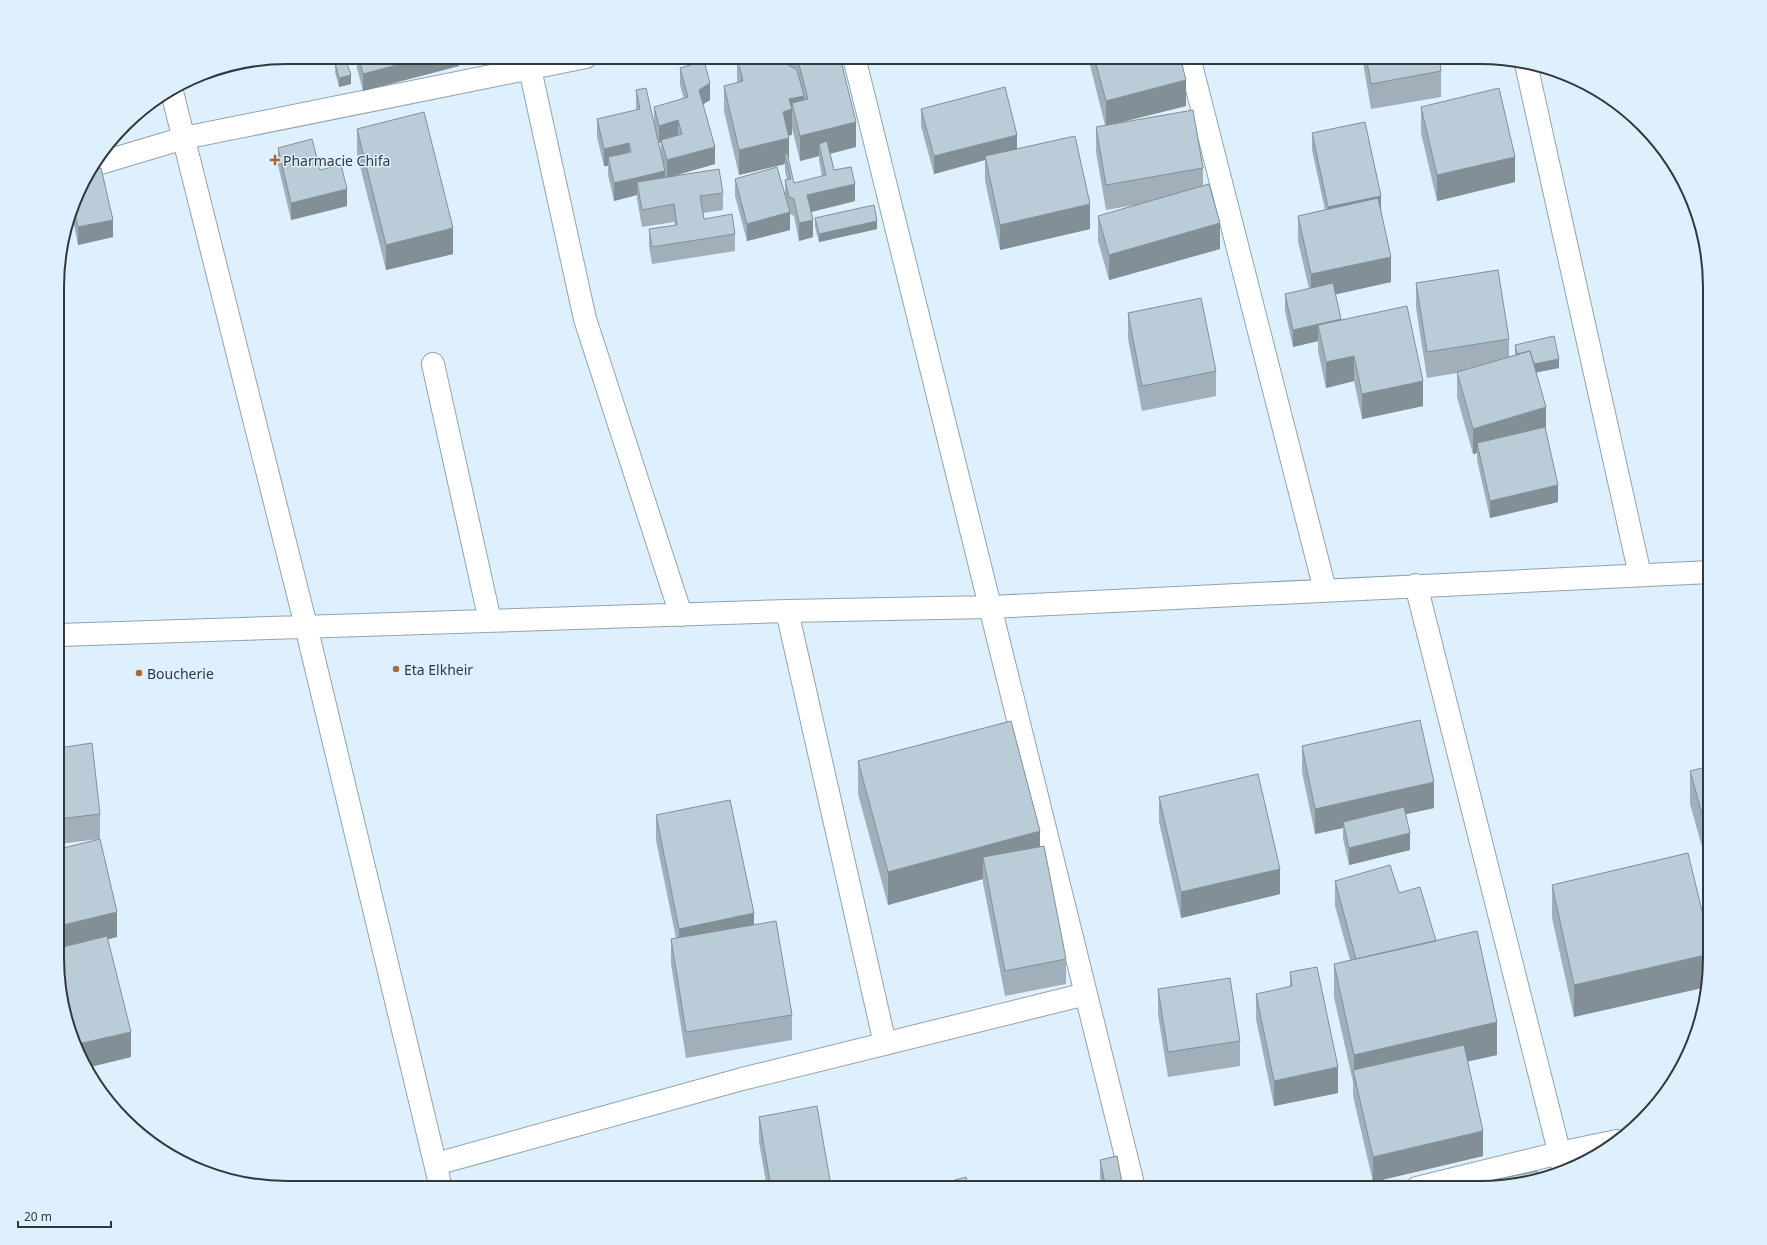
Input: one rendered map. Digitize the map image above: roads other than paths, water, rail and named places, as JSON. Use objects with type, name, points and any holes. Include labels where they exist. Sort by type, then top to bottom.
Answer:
[{"type":"street","points":[[102,162],[184,138],[553,64]]},
{"type":"street","points":[[856,64],[1132,1181]]},
{"type":"street","points":[[1191,64],[1325,590]]},
{"type":"street","points":[[530,69],[585,319],[681,615]]},
{"type":"street","points":[[1527,69],[1640,575]]},
{"type":"street","points":[[173,96],[306,626],[440,1181]]},
{"type":"street","points":[[433,364],[490,620]]},
{"type":"street","points":[[64,635],[490,620],[990,606],[1703,572]]},
{"type":"street","points":[[1416,585],[1562,1162]]},
{"type":"street","points":[[787,611],[885,1044]]},
{"type":"street","points":[[436,1164],[742,1080],[1086,994]]},
{"type":"street","points":[[1456,1181],[1562,1162],[1594,1149]]},
{"type":"place","name":"Pharmacie Chifa","points":[[275,160]]},
{"type":"place","name":"Eta Elkheir","points":[[396,669]]},
{"type":"place","name":"Boucherie","points":[[139,673]]}]
